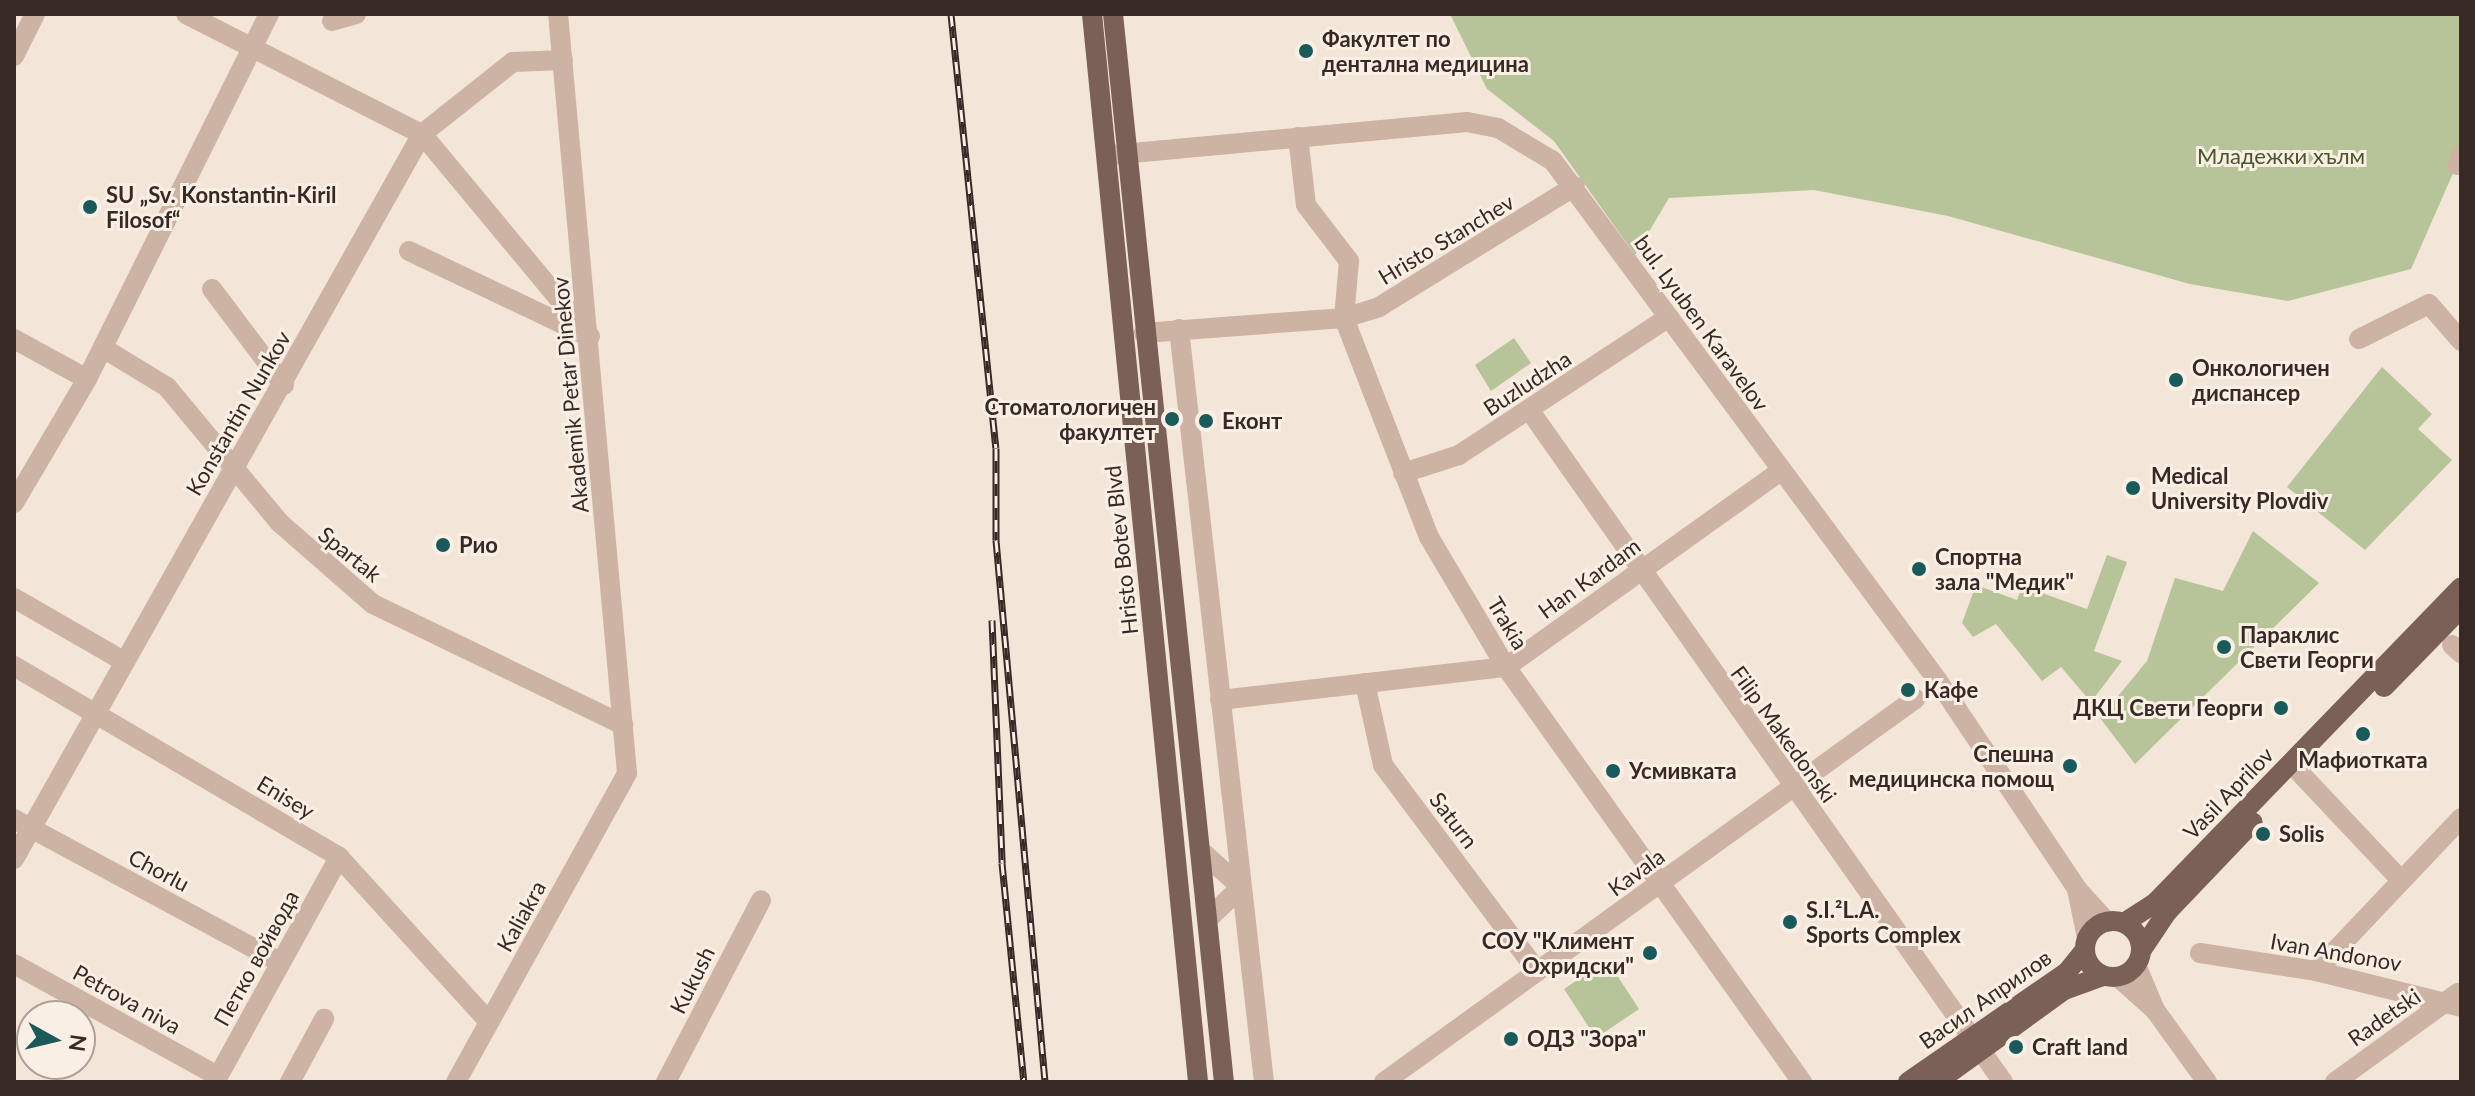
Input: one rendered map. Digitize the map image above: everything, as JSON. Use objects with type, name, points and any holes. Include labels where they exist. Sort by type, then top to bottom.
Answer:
[{"type":"main road","name":"Hristo Botev Blvd","points":[[1092,14],[1103,156],[1198,1082]]},
{"type":"main road","points":[[1113,14],[1124,154],[1224,1082]]},
{"type":"main road","name":"Vasil Aprilov","points":[[2086,944],[2116,923],[2156,902],[2461,587]]},
{"type":"main road","name":"Vasil Aprilov","points":[[2139,958],[2167,912],[2461,608]]},
{"type":"main road","points":[[2116,923],[2139,958]]},
{"type":"main road","points":[[2086,944],[2110,977]]},
{"type":"main road","name":"Васил Априлов","points":[[1937,1082],[1976,1044],[2067,972],[2086,944]]},
{"type":"main road","name":"Васил Априлов","points":[[1908,1082],[2064,990],[2110,977],[2139,958]]},
{"type":"street","points":[[14,56],[35,14]]},
{"type":"street","points":[[186,14],[257,47],[422,134],[590,336]]},
{"type":"street","points":[[16,496],[87,379],[257,47],[269,14]]},
{"type":"street","points":[[332,21],[356,14]]},
{"type":"street","name":"Akademik Petar Dinekov","points":[[558,14],[590,336],[627,773]]},
{"type":"street","name":"Konstantin Nunkov","points":[[14,859],[22,824],[93,713],[284,385],[422,134],[513,62],[563,60]]},
{"type":"street","name":"bul. Lyuben Karavelov","points":[[1103,156],[1467,122],[1529,143],[1575,186],[1779,472],[1924,661],[2077,889],[2116,923]]},
{"type":"street","name":"Trakia","points":[[1298,137],[1306,205],[1349,261],[1344,318],[1429,537],[1506,667],[1664,882],[1802,1082]]},
{"type":"street","name":"Hristo Stanchev","points":[[1144,333],[1344,318],[1431,281],[1575,186]]},
{"type":"street","points":[[409,251],[590,336]]},
{"type":"street","points":[[212,289],[284,385]]},
{"type":"street","points":[[2359,339],[2429,304],[2460,338]]},
{"type":"street","name":"Buzludzha","points":[[1403,473],[1459,455],[1669,317]]},
{"type":"street","points":[[1179,329],[1264,1082]]},
{"type":"street","points":[[14,339],[87,379]]},
{"type":"street","name":"Spartak","points":[[103,348],[167,387],[233,471],[297,541],[373,604],[623,725]]},
{"type":"street","name":"Filip Makedonski","points":[[1530,411],[1638,572],[2003,1082]]},
{"type":"street","name":"Han Kardam","points":[[1220,700],[1506,667],[1779,472]]},
{"type":"street","points":[[14,598],[122,660]]},
{"type":"street","name":"Enisey","points":[[14,666],[339,857],[489,1022]]},
{"type":"street","name":"Saturn","points":[[1365,683],[1383,765],[1537,971]]},
{"type":"street","name":"Kavala","points":[[1398,1078],[1537,971],[1915,699]]},
{"type":"street","name":"Kaliakra","points":[[456,1082],[627,773]]},
{"type":"street","points":[[2300,773],[2400,879]]},
{"type":"street","points":[[2316,971],[2461,818]]},
{"type":"street","name":"Chorlu","points":[[22,824],[281,963]]},
{"type":"street","points":[[1201,851],[1241,887]]},
{"type":"street","name":"Петко войвода","points":[[216,1079],[339,857]]},
{"type":"street","points":[[1208,919],[1241,887]]},
{"type":"street","name":"bul. Lyuben Karavelov","points":[[2077,889],[2086,944]]},
{"type":"street","name":"Kukush","points":[[666,1082],[761,900]]},
{"type":"street","name":"Ivan Andonov","points":[[2200,953],[2316,971],[2458,999]]},
{"type":"street","points":[[2139,958],[2155,1010]]},
{"type":"street","name":"Petrova niva","points":[[14,964],[216,1079]]},
{"type":"street","points":[[2110,977],[2155,1010],[2207,1082]]},
{"type":"street","name":"Radetski","points":[[2335,1082],[2458,999]]},
{"type":"street","points":[[290,1082],[324,1019]]},
{"type":"green space","name":"Младежки хълм","points":[[1450,14],[2461,14],[2461,155],[2411,269],[2288,301],[2190,284],[1948,216],[1814,190],[1669,198],[1635,255],[1554,141],[1487,89]]},
{"type":"green space","points":[[1514,338],[1531,363],[1491,391],[1475,365]]},
{"type":"green space","points":[[2382,367],[2432,414],[2418,429],[2452,460],[2365,550],[2287,487]]},
{"type":"green space","points":[[2253,531],[2319,583],[2135,764],[2100,718],[2147,661],[2175,578],[2223,591]]},
{"type":"green space","points":[[2107,555],[2127,562],[2094,651],[2122,661],[2091,702],[2061,667],[2042,681],[1996,624],[1973,637],[1962,623],[1976,585],[2017,600],[2022,586],[2087,609]]},
{"type":"green space","points":[[1607,960],[1639,1009],[1596,1038],[1564,989]]},
{"type":"railway","points":[[951,14],[996,448],[996,540],[1045,1082]]},
{"type":"railway","points":[[992,620],[1002,863],[1024,1082]]},
{"type":"place","name":"Факултет по дентална медицина","points":[[1306,51]]},
{"type":"place","name":"SU „Sv. Konstantin-Kiril Filosof“","points":[[90,207]]},
{"type":"place","name":"Онкологичен диспансер","points":[[2176,380]]},
{"type":"place","name":"Стоматологичен факултет","points":[[1172,419]]},
{"type":"place","name":"Еконт","points":[[1206,421]]},
{"type":"place","name":"Medical University Plovdiv","points":[[2133,488]]},
{"type":"place","name":"Рио","points":[[443,545]]},
{"type":"place","name":"Спортна зала \"Медик\"","points":[[1919,569]]},
{"type":"place","name":"Параклис Свети Георги","points":[[2224,647]]},
{"type":"place","name":"Кафе","points":[[1908,690]]},
{"type":"place","name":"ДКЦ Свети Георги","points":[[2281,708]]},
{"type":"place","name":"Мафиотката","points":[[2363,734]]},
{"type":"place","name":"Спешна медицинска помощ","points":[[2070,766]]},
{"type":"place","name":"Усмивката","points":[[1613,771]]},
{"type":"place","name":"Solis","points":[[2263,834]]},
{"type":"place","name":"S.I.²L.A. Sports Complex","points":[[1790,922]]},
{"type":"place","name":"СОУ \"Климент Охридски\"","points":[[1650,953]]},
{"type":"place","name":"ОДЗ \"Зора\"","points":[[1511,1039]]},
{"type":"place","name":"Craft land","points":[[2016,1047]]}]
